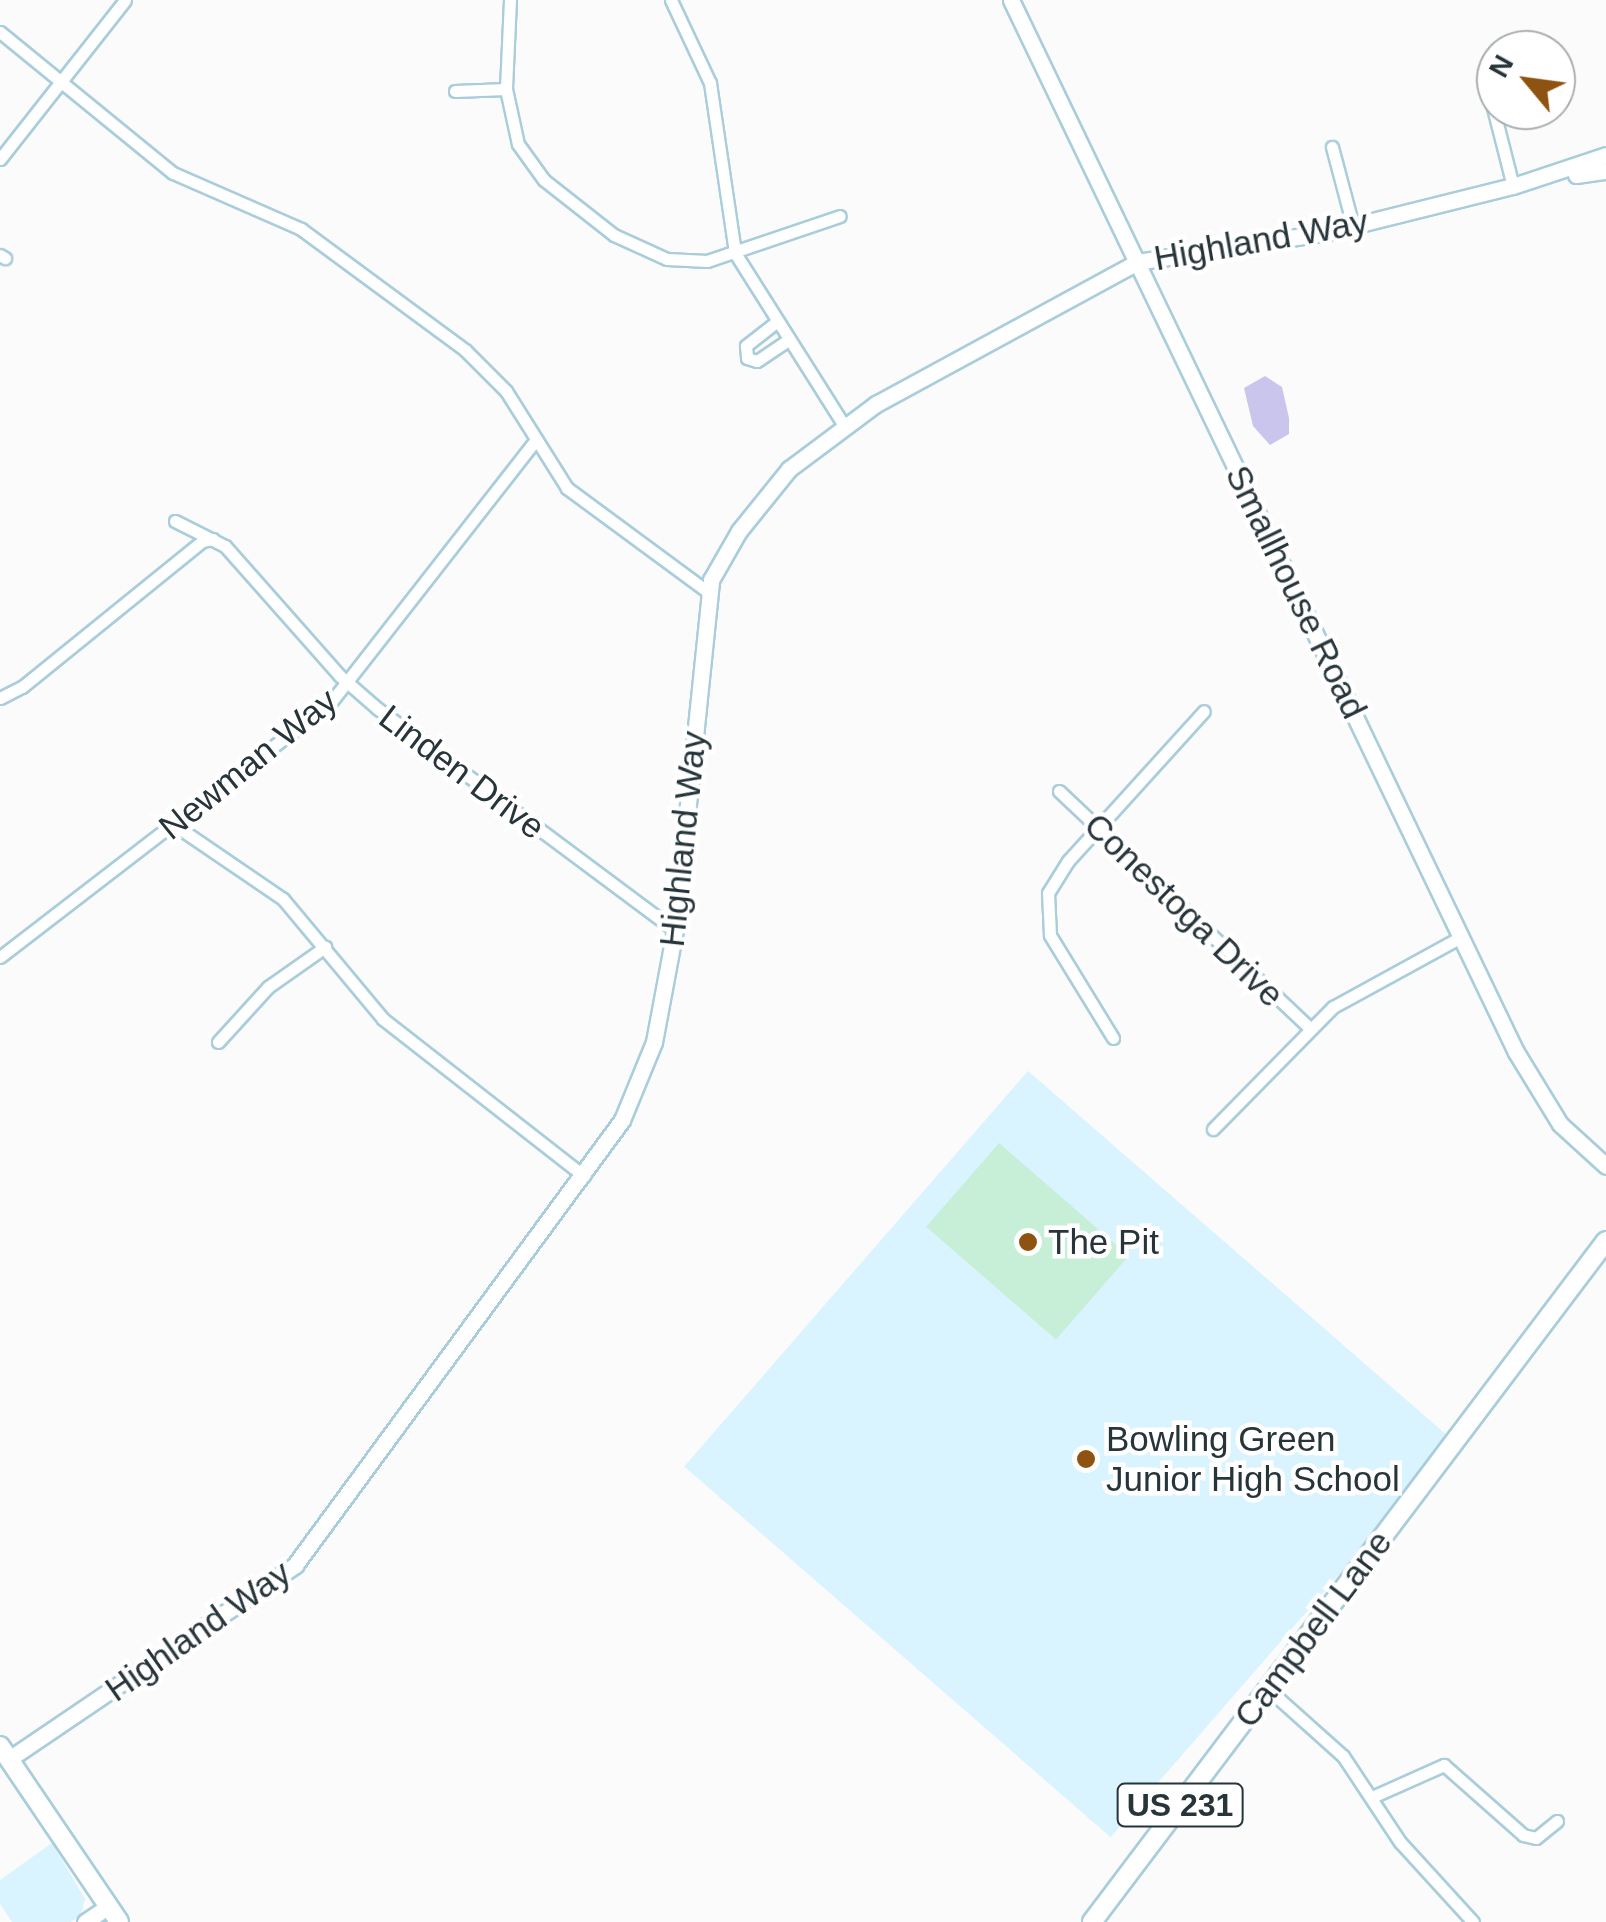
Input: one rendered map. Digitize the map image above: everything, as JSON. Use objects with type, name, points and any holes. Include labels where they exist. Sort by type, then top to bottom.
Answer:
[{"type":"main road","name":"Campbell Lane","points":[[1092,1922],[1606,1241]]},
{"type":"main road","points":[[4,1752],[120,1922]]},
{"type":"street","points":[[0,159],[126,0]]},
{"type":"street","points":[[510,0],[506,89],[530,165],[614,236],[667,259],[734,253],[840,216]]},
{"type":"street","points":[[670,0],[710,83],[734,253],[775,323],[843,424]]},
{"type":"street","name":"Smallhouse Road","points":[[1011,0],[1537,1092],[1606,1166]]},
{"type":"street","points":[[0,32],[172,173],[301,230],[465,350],[506,392],[566,488],[708,592]]},
{"type":"street","points":[[455,91],[506,89]]},
{"type":"street","points":[[1499,130],[1514,186]]},
{"type":"street","points":[[1332,148],[1353,226]]},
{"type":"street","name":"Highland Way","points":[[4,1752],[296,1565],[584,1176],[643,1075],[675,930],[708,592],[722,555],[768,493],[843,424],[1137,262],[1353,226],[1514,186],[1606,155]]},
{"type":"street","name":"Highland Way","points":[[1514,186],[1606,171]]},
{"type":"street","points":[[775,323],[746,346],[747,358],[757,361],[787,341]]},
{"type":"street","name":"Newman Way","points":[[0,957],[348,684],[534,442]]},
{"type":"street","name":"Linden Drive","points":[[175,521],[217,540],[348,684],[675,930]]},
{"type":"street","points":[[0,698],[22,687],[202,541],[217,540]]},
{"type":"street","points":[[1113,1038],[1050,934],[1046,897],[1068,861],[1204,711]]},
{"type":"street","name":"Conestoga Drive","points":[[1059,791],[1310,1028]]},
{"type":"street","points":[[173,824],[271,890],[326,947],[370,1006],[408,1042],[584,1176]]},
{"type":"street","points":[[1214,1129],[1310,1028],[1362,988],[1462,937]]},
{"type":"street","points":[[218,1042],[268,986],[326,947]]},
{"type":"street","points":[[1268,1689],[1334,1746],[1400,1842],[1472,1922]]},
{"type":"street","points":[[1372,1797],[1444,1765],[1523,1834],[1536,1838],[1557,1822]]},
{"type":"street","points":[[85,1922],[108,1906]]},
{"type":"shaded area","points":[[1265,376],[1282,387],[1289,418],[1289,434],[1270,445],[1253,426],[1244,388]]},
{"type":"shaded area","name":"Bowling Green Junior High School","points":[[1028,1071],[1454,1442],[1111,1837],[684,1466]]},
{"type":"shaded area","points":[[52,1843],[85,1899],[81,1914],[71,1922],[12,1922],[0,1904],[0,1880]]},
{"type":"green space","name":"The Pit","points":[[999,1143],[1129,1256],[1056,1340],[926,1227]]},
{"type":"place","name":"The Pit","points":[[1028,1242]]},
{"type":"place","name":"Bowling Green Junior High School","points":[[1086,1459]]}]
